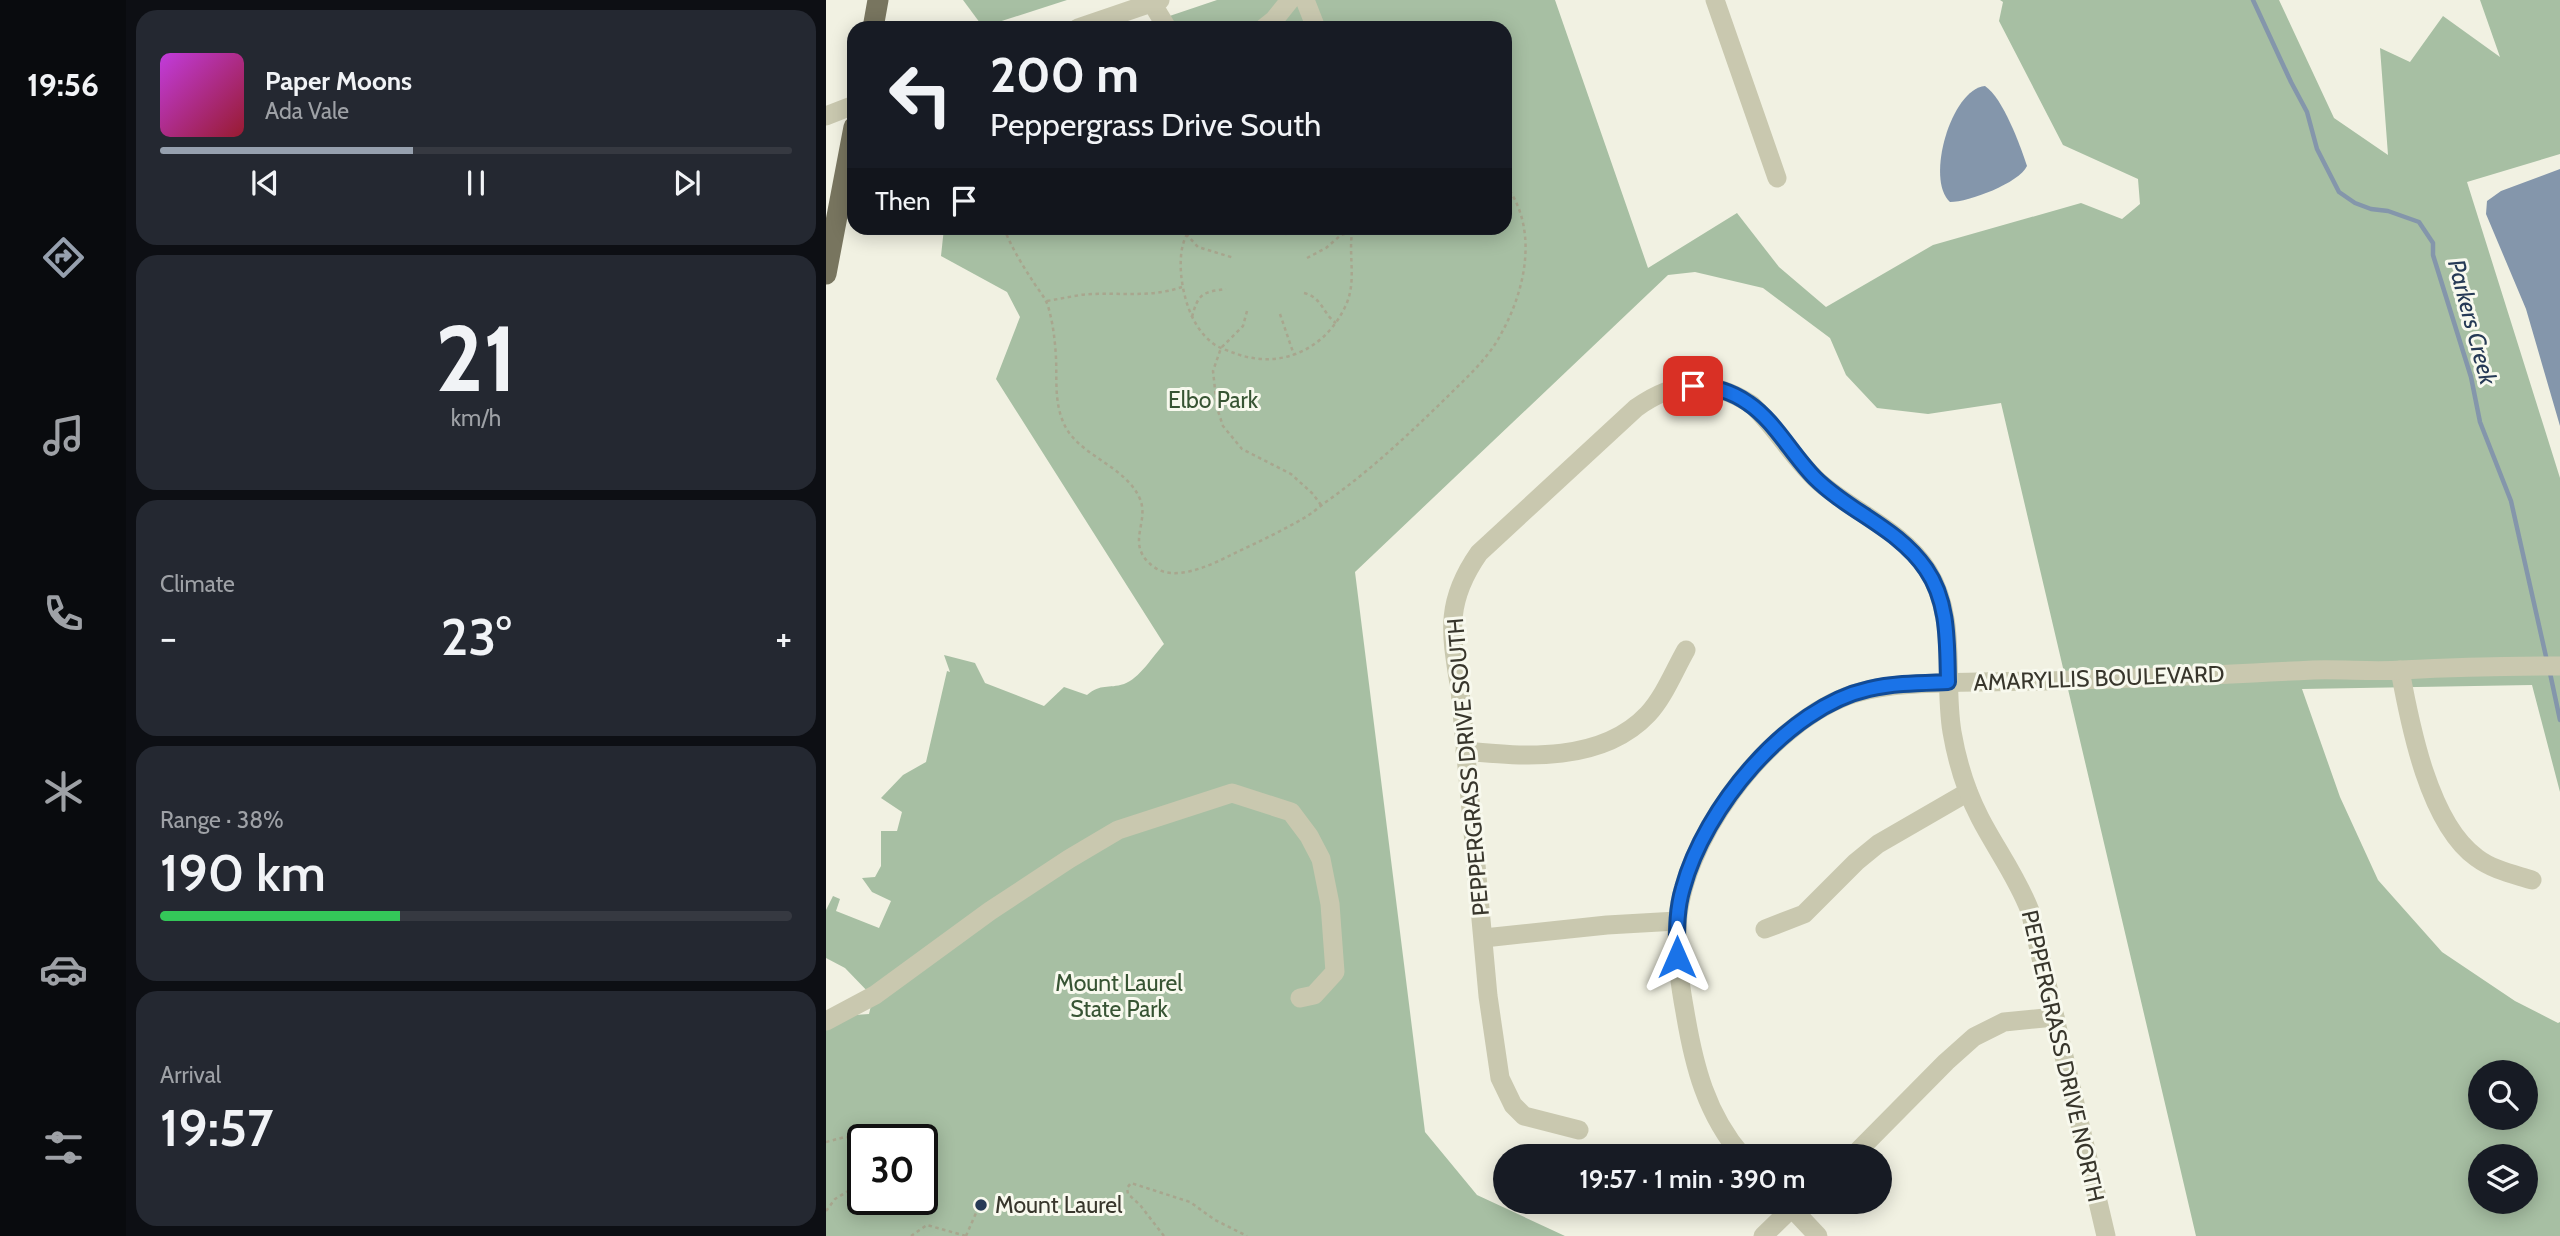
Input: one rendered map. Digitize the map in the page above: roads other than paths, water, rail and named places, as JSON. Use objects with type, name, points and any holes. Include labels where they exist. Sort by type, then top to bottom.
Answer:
[{"type":"main road","points":[[874,21],[878,0]]},
{"type":"main road","points":[[826,274],[847,164]]},
{"type":"street","points":[[1273,21],[1290,0]]},
{"type":"street","points":[[1305,0],[1313,21]]},
{"type":"street","points":[[1715,0],[1777,178]]},
{"type":"street","points":[[1098,21],[1156,1],[1164,21]]},
{"type":"street","points":[[826,116],[847,108]]},
{"type":"street","name":"PEPPERGRASS DRIVE SOUTH","points":[[1579,1130],[1524,1116],[1506,1093],[1497,1063],[1452,625],[1461,580],[1491,541],[1636,408],[1656,395],[1677,387],[1709,386],[1732,393],[1752,405],[1818,481],[1893,535],[1917,557],[1934,582],[1942,605],[1947,641],[1948,682]]},
{"type":"street","points":[[1465,751],[1527,755],[1583,749],[1611,741],[1648,714],[1657,703],[1686,650]]},
{"type":"street","name":"AMARYLLIS BOULEVARD","points":[[1732,1144],[1718,1125],[1698,1077],[1680,980],[1677,922],[1683,888],[1700,845],[1748,772],[1776,740],[1828,704],[1868,689],[1912,683],[2120,679],[2497,665],[2560,666]]},
{"type":"street","points":[[2400,670],[2413,740],[2433,794],[2455,833],[2474,857],[2489,866],[2532,880]]},
{"type":"street","name":"PEPPERGRASS DRIVE NORTH","points":[[1948,682],[1952,732],[1968,792],[2024,894],[2037,937],[2106,1236]]},
{"type":"street","points":[[1765,929],[1804,914],[1841,876],[1878,844],[1968,792]]},
{"type":"street","points":[[826,1021],[875,995],[990,911],[1118,830],[1233,793],[1291,812],[1309,836],[1321,859],[1330,904],[1335,972],[1314,995],[1300,998]]},
{"type":"street","points":[[1484,938],[1607,925],[1677,922]]},
{"type":"street","points":[[1865,1144],[1974,1037],[2004,1022],[2054,1017]]},
{"type":"street","points":[[1763,1236],[1782,1214]]},
{"type":"street","points":[[1799,1214],[1818,1236]]},
{"type":"water","points":[[1985,86],[2004,111],[2027,166],[2004,185],[1969,199],[1950,202],[1943,191],[1940,175],[1945,137],[1962,102],[1973,91]]},
{"type":"water","points":[[2560,169],[2560,426],[2526,309],[2486,214],[2487,201],[2501,191]]},
{"type":"waterway","name":"Parkers Creek","points":[[2253,0],[2307,112],[2317,149],[2339,192],[2355,203],[2419,222],[2433,243],[2433,255],[2471,377],[2480,422],[2511,501],[2547,661]]},
{"type":"waterway","name":"Parkers Creek","points":[[2550,673],[2560,720]]},
{"type":"place","name":"Mount Laurel","points":[[981,1205]]},
{"type":"park label","name":"Elbo Park","points":[[1213,400]]},
{"type":"park label","name":"Mount Laurel State Park","points":[[1119,996]]}]
